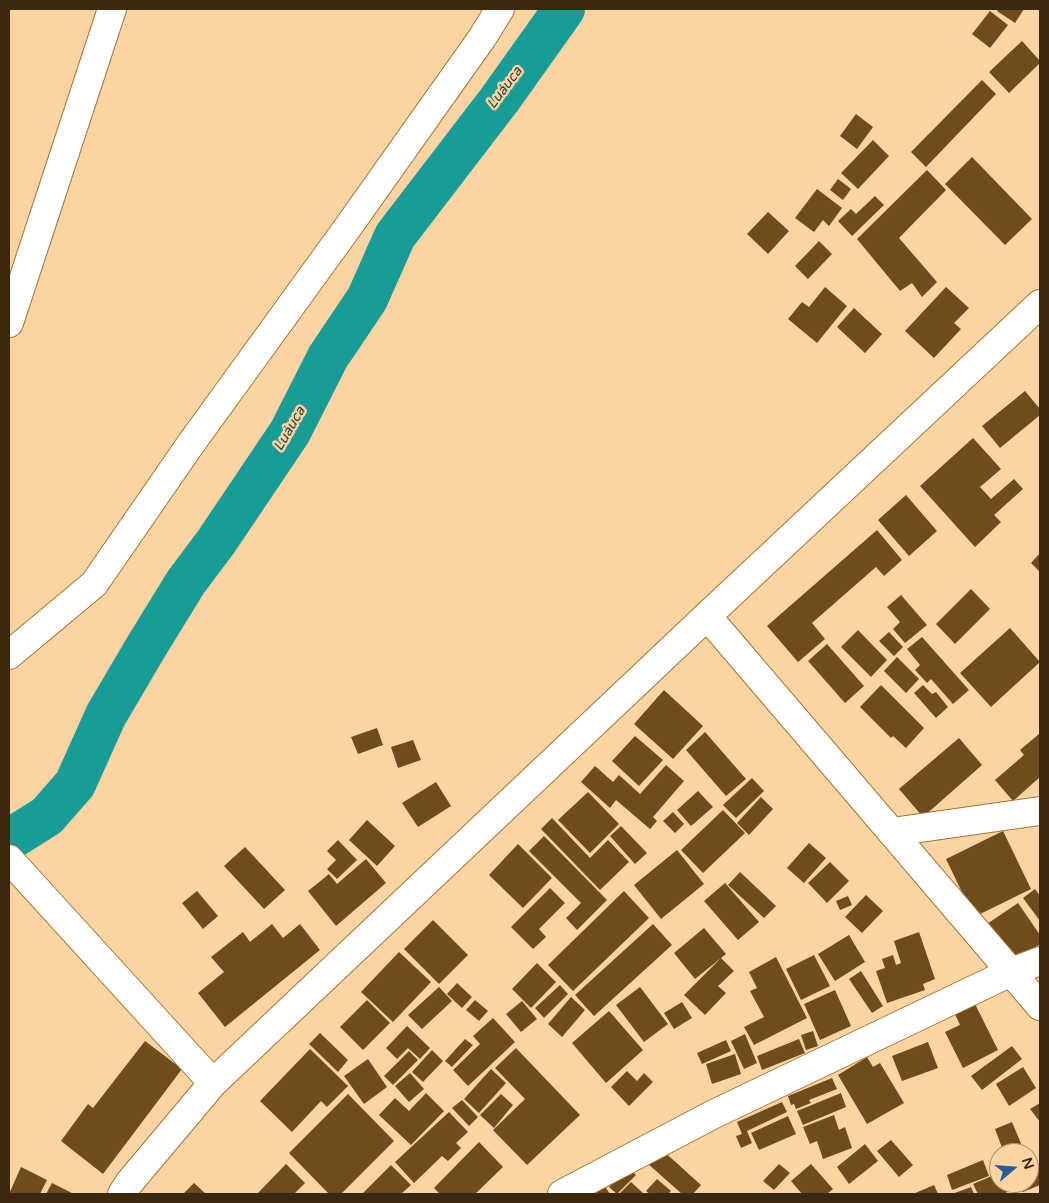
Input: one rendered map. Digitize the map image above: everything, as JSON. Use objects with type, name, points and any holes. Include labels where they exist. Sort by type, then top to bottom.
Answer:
[{"type":"street","points":[[9,323],[112,9]]},
{"type":"street","points":[[9,655],[94,584],[190,445],[477,46],[500,9]]},
{"type":"street","points":[[122,1194],[129,1183],[213,1083],[1040,304]]},
{"type":"street","points":[[707,616],[1040,1006]]},
{"type":"street","points":[[892,832],[1040,810]]},
{"type":"street","points":[[16,867],[213,1083]]},
{"type":"street","points":[[562,1194],[714,1114],[1011,972],[1040,961]]},
{"type":"building","points":[[998,9],[1024,9],[1015,23],[997,11]]},
{"type":"building","points":[[990,11],[1008,25],[990,48],[972,34]]},
{"type":"building","points":[[1022,41],[1040,63],[1009,93],[989,72]]},
{"type":"building","points":[[982,80],[996,94],[926,167],[911,152]]},
{"type":"building","points":[[856,114],[873,127],[857,149],[840,136]]},
{"type":"building","points":[[873,140],[889,156],[858,189],[841,173]]},
{"type":"building","points":[[972,157],[1032,219],[1005,245],[945,184]]},
{"type":"building","points":[[927,170],[946,190],[899,238],[937,282],[922,297],[912,283],[900,291],[857,239]]},
{"type":"building","points":[[838,179],[851,189],[843,200],[830,190]]},
{"type":"building","points":[[817,189],[842,208],[829,226],[823,220],[814,232],[795,218]]},
{"type":"building","points":[[875,196],[884,205],[852,236],[838,221],[851,209],[856,214]]},
{"type":"building","points":[[768,212],[789,231],[768,254],[747,234]]},
{"type":"building","points":[[819,241],[832,254],[808,279],[795,266]]},
{"type":"building","points":[[825,287],[847,306],[817,343],[788,319],[802,302],[809,307]]},
{"type":"building","points":[[946,287],[969,308],[954,323],[961,329],[934,358],[905,331]]},
{"type":"building","points":[[854,308],[882,334],[865,353],[837,327]]},
{"type":"building","points":[[1025,391],[1040,409],[1040,415],[1000,448],[982,426]]},
{"type":"building","points":[[973,438],[1001,469],[980,487],[991,499],[1014,479],[1023,489],[994,515],[1001,522],[975,547],[920,486]]},
{"type":"building","points":[[906,495],[937,531],[909,556],[878,520]]},
{"type":"building","points":[[877,530],[902,560],[884,576],[876,567],[812,623],[825,639],[798,662],[767,626]]},
{"type":"building","points":[[1040,553],[1040,572],[1031,563]]},
{"type":"building","points":[[971,589],[990,609],[955,644],[936,624]]},
{"type":"building","points":[[901,595],[927,625],[905,643],[893,629],[900,622],[887,607]]},
{"type":"building","points":[[1010,628],[1040,662],[991,707],[960,673]]},
{"type":"building","points":[[858,630],[887,660],[871,677],[841,647]]},
{"type":"building","points":[[889,632],[903,647],[894,656],[879,641]]},
{"type":"building","points":[[922,637],[969,690],[953,704],[931,679],[927,683],[915,670],[920,665],[907,649]]},
{"type":"building","points":[[827,644],[864,686],[845,703],[808,661]]},
{"type":"building","points":[[897,657],[919,679],[906,693],[884,671]]},
{"type":"building","points":[[881,685],[924,728],[906,748],[893,736],[891,738],[860,707]]},
{"type":"building","points":[[923,685],[932,694],[936,692],[948,707],[936,718],[914,693]]},
{"type":"building","points":[[664,690],[703,726],[673,759],[634,724]]},
{"type":"building","points":[[377,728],[383,745],[358,754],[351,737]]},
{"type":"building","points":[[705,732],[746,779],[726,796],[686,750]]},
{"type":"building","points":[[1039,734],[1040,777],[1013,801],[995,780],[1024,755],[1020,750]]},
{"type":"building","points":[[635,736],[663,760],[639,786],[612,761]]},
{"type":"building","points":[[959,738],[982,765],[923,817],[899,789]]},
{"type":"building","points":[[413,740],[421,760],[398,768],[391,747]]},
{"type":"building","points":[[666,765],[684,781],[653,817],[657,821],[650,829],[616,800],[610,808],[581,782],[595,766],[613,782],[619,775],[640,794]]},
{"type":"building","points":[[752,778],[764,791],[736,818],[723,805]]},
{"type":"building","points":[[436,782],[451,806],[418,827],[402,803]]},
{"type":"building","points":[[698,791],[713,807],[691,826],[677,810]]},
{"type":"building","points":[[588,792],[619,824],[590,853],[558,820]]},
{"type":"building","points":[[761,797],[773,809],[749,835],[737,823]]},
{"type":"building","points":[[723,810],[745,833],[703,873],[681,850]]},
{"type":"building","points":[[673,812],[684,824],[675,833],[663,821]]},
{"type":"building","points":[[552,818],[590,858],[608,840],[629,862],[600,890],[541,829]]},
{"type":"building","points":[[367,820],[395,846],[377,866],[349,840]]},
{"type":"building","points":[[621,826],[647,853],[635,864],[610,836]]},
{"type":"building","points":[[1003,831],[1031,889],[974,917],[946,859]]},
{"type":"building","points":[[544,836],[607,900],[577,930],[566,918],[581,903],[529,851]]},
{"type":"building","points":[[338,840],[357,860],[337,879],[327,869],[336,860],[327,851]]},
{"type":"building","points":[[809,843],[826,858],[804,883],[787,868]]},
{"type":"building","points":[[518,844],[552,878],[523,908],[489,875]]},
{"type":"building","points":[[245,847],[285,890],[264,909],[224,866]]},
{"type":"building","points":[[677,850],[704,884],[661,919],[634,885]]},
{"type":"building","points":[[366,859],[386,883],[336,926],[308,891],[329,874],[337,884]]},
{"type":"building","points":[[830,862],[849,881],[827,903],[808,883]]},
{"type":"building","points":[[740,872],[776,906],[764,918],[728,885]]},
{"type":"building","points":[[725,883],[759,922],[738,940],[704,901]]},
{"type":"building","points":[[550,888],[565,903],[539,929],[546,937],[533,949],[511,927]]},
{"type":"building","points":[[1035,889],[1040,896],[1040,921],[1023,898]]},
{"type":"building","points":[[197,891],[218,916],[203,929],[182,903]]},
{"type":"building","points":[[624,891],[649,918],[573,991],[548,965]]},
{"type":"building","points":[[866,895],[883,911],[862,933],[845,917]]},
{"type":"building","points":[[848,896],[852,905],[840,910],[836,901]]},
{"type":"building","points":[[1018,903],[1040,935],[1040,944],[1011,965],[984,926]]},
{"type":"building","points":[[433,920],[468,955],[439,984],[404,949]]},
{"type":"building","points":[[272,924],[283,938],[300,924],[320,950],[225,1027],[198,993],[224,972],[211,957],[243,932],[250,942]]},
{"type":"building","points":[[653,924],[672,945],[594,1016],[575,995]]},
{"type":"building","points":[[704,928],[726,954],[695,979],[674,953]]},
{"type":"building","points":[[919,932],[935,979],[923,984],[925,990],[887,1003],[876,971],[885,968],[882,959],[893,955],[896,965],[901,963],[894,941]]},
{"type":"building","points":[[849,935],[865,962],[835,981],[818,954]]},
{"type":"building","points":[[399,952],[431,982],[393,1022],[361,992]]},
{"type":"building","points":[[814,955],[830,986],[801,1000],[786,969]]},
{"type":"building","points":[[776,957],[807,1018],[754,1045],[744,1027],[764,1017],[750,991],[757,988],[749,972]]},
{"type":"building","points":[[721,958],[734,971],[718,986],[726,993],[705,1015],[684,995]]},
{"type":"building","points":[[537,963],[556,982],[531,1008],[512,989]]},
{"type":"building","points":[[861,971],[883,1006],[872,1013],[849,979]]},
{"type":"building","points":[[457,983],[472,997],[462,1008],[447,994]]},
{"type":"building","points":[[560,985],[568,994],[544,1018],[535,1008]]},
{"type":"building","points":[[439,987],[452,1001],[422,1029],[408,1015]]},
{"type":"building","points":[[640,987],[668,1024],[644,1042],[616,1005]]},
{"type":"building","points":[[835,990],[851,1026],[820,1040],[804,1004]]},
{"type":"building","points":[[571,997],[585,1010],[562,1037],[548,1024]]},
{"type":"building","points":[[367,1000],[390,1023],[363,1050],[340,1027]]},
{"type":"building","points":[[475,1000],[488,1011],[479,1021],[466,1010]]},
{"type":"building","points":[[522,1001],[537,1019],[521,1032],[506,1014]]},
{"type":"building","points":[[682,1002],[692,1018],[674,1029],[664,1013]]},
{"type":"building","points":[[975,1004],[998,1050],[963,1068],[945,1032],[960,1025],[955,1014]]},
{"type":"building","points":[[609,1011],[643,1050],[606,1083],[572,1043]]},
{"type":"building","points":[[493,1018],[515,1042],[468,1086],[453,1070],[480,1044],[473,1036]]},
{"type":"building","points":[[407,1026],[430,1048],[420,1059],[408,1048],[397,1059],[386,1048]]},
{"type":"building","points":[[813,1031],[818,1046],[806,1050],[801,1035]]},
{"type":"building","points":[[320,1033],[348,1060],[338,1072],[309,1044]]},
{"type":"building","points":[[745,1034],[757,1063],[744,1069],[731,1041]]},
{"type":"building","points":[[465,1039],[473,1045],[452,1067],[445,1061]]},
{"type":"building","points":[[799,1039],[805,1053],[762,1070],[757,1056]]},
{"type":"building","points":[[726,1040],[731,1051],[702,1064],[697,1053]]},
{"type":"building","points":[[145,1041],[182,1069],[103,1174],[61,1141],[88,1104],[93,1108]]},
{"type":"building","points":[[928,1042],[938,1068],[902,1081],[892,1056]]},
{"type":"building","points":[[1012,1046],[1022,1059],[982,1090],[971,1076]]},
{"type":"building","points":[[516,1048],[580,1115],[527,1165],[493,1130],[525,1099],[495,1068]]},
{"type":"building","points":[[310,1049],[348,1086],[327,1107],[321,1101],[292,1132],[260,1101]]},
{"type":"building","points":[[432,1050],[443,1061],[423,1082],[412,1072]]},
{"type":"building","points":[[409,1051],[418,1060],[393,1085],[384,1076]]},
{"type":"building","points":[[735,1054],[741,1074],[712,1084],[706,1064]]},
{"type":"building","points":[[867,1057],[873,1067],[880,1063],[904,1103],[867,1124],[838,1075]]},
{"type":"building","points":[[368,1059],[387,1087],[364,1104],[344,1076]]},
{"type":"building","points":[[1023,1067],[1036,1088],[1009,1106],[996,1084]]},
{"type":"building","points":[[491,1069],[506,1083],[479,1113],[464,1099]]},
{"type":"building","points":[[627,1071],[637,1081],[644,1073],[653,1082],[629,1106],[611,1087]]},
{"type":"building","points":[[410,1073],[424,1089],[409,1102],[395,1086]]},
{"type":"building","points":[[832,1078],[837,1089],[809,1100],[811,1103],[796,1109],[794,1104],[791,1105],[788,1096]]},
{"type":"building","points":[[426,1093],[444,1111],[411,1145],[379,1115],[395,1098],[409,1111]]},
{"type":"building","points":[[841,1093],[846,1107],[803,1125],[797,1111]]},
{"type":"building","points":[[348,1094],[394,1141],[341,1194],[329,1194],[289,1153]]},
{"type":"building","points":[[501,1094],[513,1105],[494,1128],[480,1115]]},
{"type":"building","points":[[462,1100],[478,1117],[469,1126],[452,1108]]},
{"type":"building","points":[[782,1102],[787,1112],[747,1131],[752,1143],[741,1148],[736,1136],[742,1134],[737,1122]]},
{"type":"building","points":[[1040,1103],[1040,1122],[1030,1109]]},
{"type":"building","points":[[449,1112],[468,1132],[456,1143],[461,1148],[448,1161],[442,1156],[414,1183],[395,1162]]},
{"type":"building","points":[[834,1115],[839,1130],[845,1127],[852,1148],[823,1159],[817,1141],[810,1144],[803,1127]]},
{"type":"building","points":[[788,1116],[796,1134],[759,1150],[751,1133]]},
{"type":"building","points":[[1012,1122],[1021,1143],[1000,1143],[995,1129]]},
{"type":"building","points":[[891,1140],[913,1165],[899,1177],[877,1151]]},
{"type":"building","points":[[479,1142],[503,1167],[475,1194],[440,1194],[434,1188]]},
{"type":"building","points":[[865,1144],[878,1161],[849,1184],[837,1167]]},
{"type":"building","points":[[660,1148],[701,1185],[693,1194],[682,1194],[647,1163]]},
{"type":"building","points":[[983,1160],[989,1176],[952,1190],[947,1175]]},
{"type":"building","points":[[286,1164],[305,1183],[294,1194],[257,1194]]},
{"type":"building","points":[[779,1164],[790,1173],[774,1190],[763,1181]]},
{"type":"building","points":[[811,1164],[833,1189],[827,1194],[802,1194],[791,1181]]},
{"type":"building","points":[[391,1165],[411,1185],[401,1194],[362,1194]]},
{"type":"building","points":[[21,1167],[47,1180],[40,1194],[9,1194]]},
{"type":"building","points":[[629,1168],[636,1175],[617,1194],[609,1187]]},
{"type":"building","points":[[1039,1168],[1040,1170],[1039,1185]]},
{"type":"building","points":[[989,1177],[989,1193],[1005,1193],[978,1194],[973,1184]]},
{"type":"building","points":[[657,1179],[671,1191],[668,1194],[650,1194],[646,1191]]},
{"type":"building","points":[[631,1182],[644,1194],[619,1194]]},
{"type":"building","points":[[52,1183],[74,1194],[46,1194]]},
{"type":"building","points":[[194,1183],[206,1194],[183,1194]]},
{"type":"building","points":[[604,1185],[610,1194],[589,1194]]},
{"type":"building","points":[[934,1185],[938,1194],[913,1194]]},
{"type":"building","points":[[971,1187],[974,1194],[952,1194]]},
{"type":"waterway","name":"Luáuca","points":[[9,840],[47,816],[75,784],[106,715],[146,647],[186,582],[216,542],[290,432],[328,357],[367,299],[395,236],[500,99],[564,9]]}]
